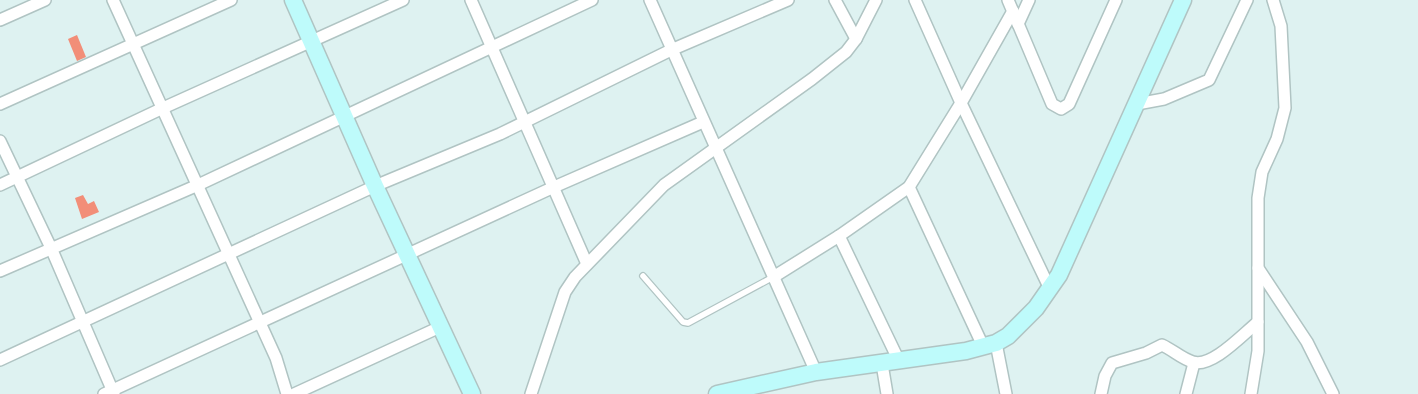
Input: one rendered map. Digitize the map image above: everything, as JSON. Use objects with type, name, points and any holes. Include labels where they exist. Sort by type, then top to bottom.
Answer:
[{"type":"street","points":[[0,20],[45,0]]},
{"type":"street","points":[[113,0],[276,358],[287,394]]},
{"type":"street","points":[[0,104],[231,0]]},
{"type":"street","points":[[293,0],[343,115],[472,394]]},
{"type":"street","points":[[0,185],[163,108],[403,0]]},
{"type":"street","points":[[471,0],[587,264]]},
{"type":"street","points":[[0,271],[198,185],[343,115],[592,0]]},
{"type":"street","points":[[650,0],[703,122],[775,276],[816,372]]},
{"type":"street","points":[[0,360],[376,186],[526,122],[671,50],[788,0]]},
{"type":"street","points":[[835,0],[856,39]]},
{"type":"street","points":[[531,394],[565,292],[575,277],[649,198],[681,172],[812,79],[846,52],[856,39],[876,0]]},
{"type":"street","points":[[915,0],[961,103],[1050,289]]},
{"type":"street","points":[[1008,0],[1052,104],[1061,109],[1070,104],[1116,0]]},
{"type":"street","points":[[1018,24],[1030,0]]},
{"type":"street","points":[[717,394],[816,372],[899,362],[990,344],[1018,327],[1050,289],[1059,275],[1183,0]]},
{"type":"street","points":[[1137,104],[1164,99],[1210,80],[1247,0]]},
{"type":"street","points":[[1251,394],[1258,351],[1257,217],[1261,181],[1277,139],[1285,108],[1281,26],[1273,0]]},
{"type":"street","points":[[775,276],[839,236],[909,188],[961,103],[1013,11]]},
{"type":"street","points":[[0,141],[52,248],[110,393],[407,254],[703,122]]},
{"type":"street","points":[[909,188],[990,344],[1006,394]]},
{"type":"street","points":[[839,236],[899,362]]},
{"type":"street","points":[[1258,268],[1307,342],[1333,394]]},
{"type":"street","points":[[1100,394],[1105,376],[1112,363],[1146,353],[1162,345],[1194,363],[1203,363],[1212,359],[1258,322]]},
{"type":"street","points":[[294,394],[440,327]]},
{"type":"street","points":[[1186,394],[1194,363]]},
{"type":"street","points":[[882,364],[887,394]]},
{"type":"lane","points":[[643,276],[683,322],[688,323],[696,321],[775,276]]},
{"type":"building","points":[[77,35],[86,57],[77,61],[68,39]]},
{"type":"building","points":[[83,195],[88,204],[94,201],[99,212],[82,219],[75,198]]}]
